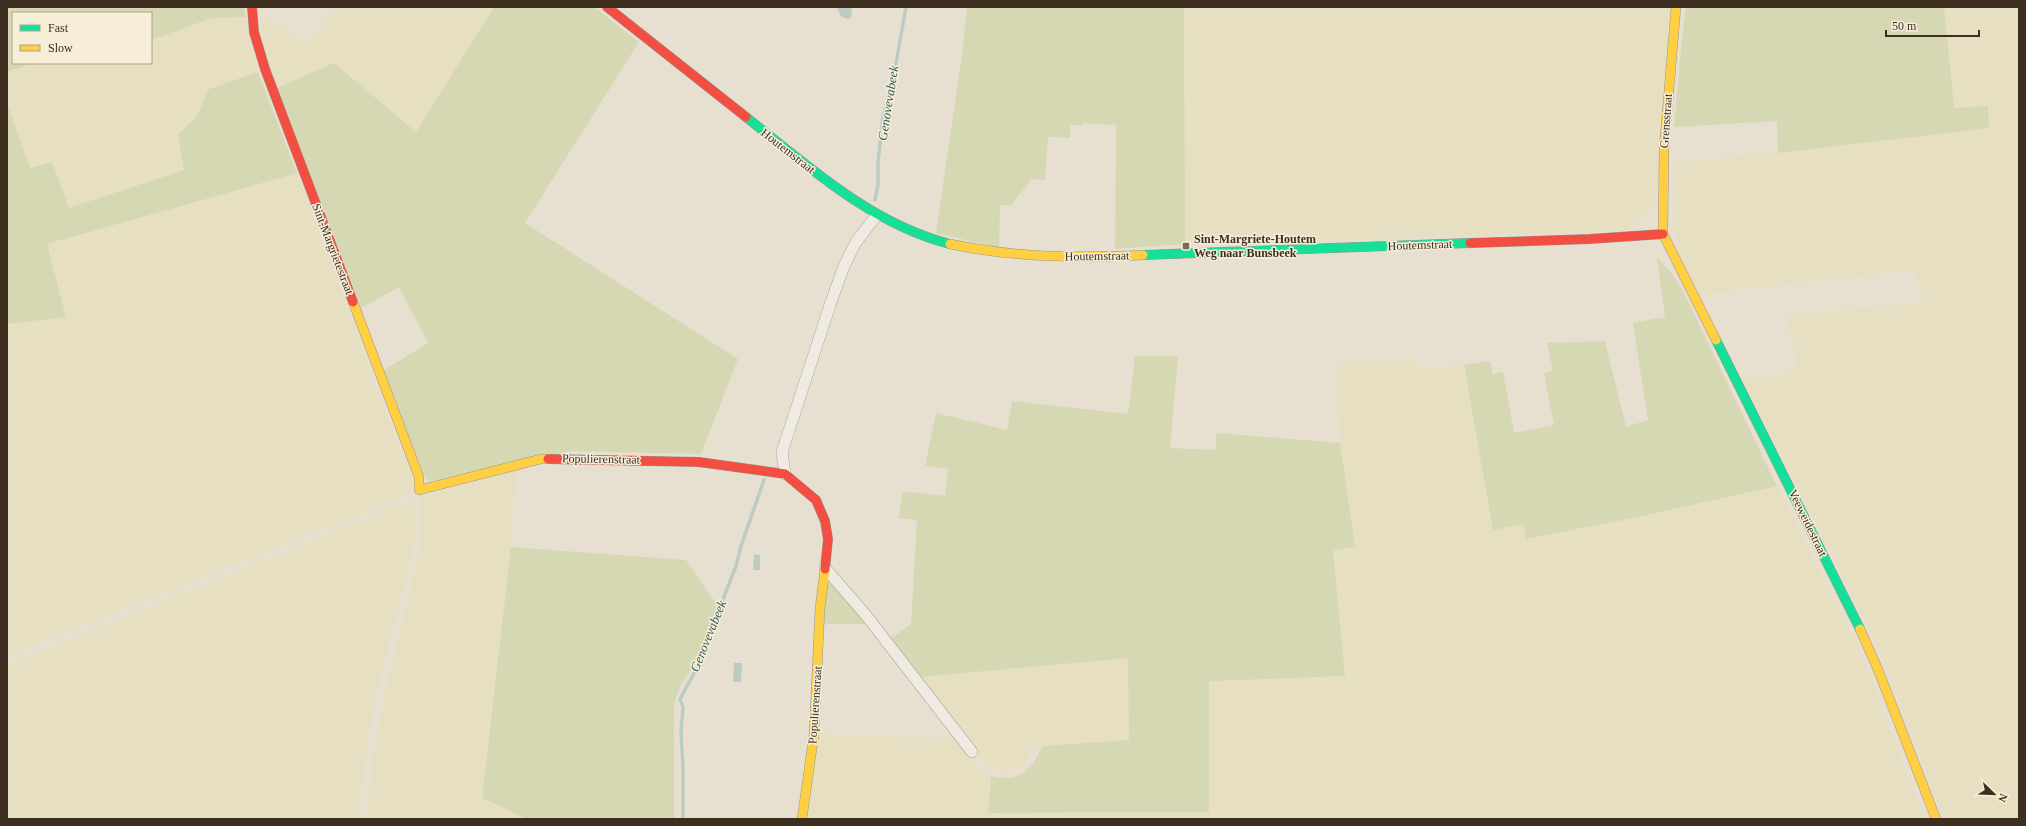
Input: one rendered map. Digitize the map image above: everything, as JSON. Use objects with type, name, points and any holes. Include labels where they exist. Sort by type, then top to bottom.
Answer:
[{"type":"street","name":"Sint-Margrietestraat","points":[[252,7],[254,32],[264,69],[419,477],[420,490]]},
{"type":"street","name":"Houtemstraat","points":[[607,7],[817,173],[877,215],[912,232],[956,246],[1018,256],[1050,257],[1582,239],[1663,234]]},
{"type":"street","name":"Grensstraat","points":[[1663,234],[1662,199],[1665,138],[1676,7]]},
{"type":"street","points":[[785,474],[782,452],[830,305],[856,242],[877,215]]},
{"type":"street","name":"Veeweidestraat","points":[[1663,234],[1853,614],[1879,672],[1936,819]]},
{"type":"street","name":"Populierenstraat","points":[[420,490],[541,459],[573,458],[699,462],[785,474],[816,500],[825,521],[828,539],[820,608],[814,734],[802,819]]},
{"type":"street","points":[[825,568],[874,626],[972,752]]},
{"type":"shaded area","points":[[334,7],[494,7],[416,132],[334,63],[277,88],[264,46],[259,16],[309,43]]},
{"type":"shaded area","points":[[837,7],[852,7],[851,18],[846,19],[841,16]]},
{"type":"shaded area","points":[[1184,7],[1671,7],[1656,203],[1645,217],[1633,227],[1620,231],[1185,244]]},
{"type":"shaded area","points":[[1944,7],[2019,7],[2019,819],[1944,819],[1880,654],[1852,595],[1742,378],[1789,373],[1795,368],[1798,359],[1784,314],[1923,303],[1915,270],[1701,294],[1689,276],[1674,228],[1673,163],[1989,128],[1954,108]]},
{"type":"shaded area","points":[[245,17],[258,72],[209,89],[197,116],[178,135],[184,170],[69,209],[52,162],[30,168],[7,103],[7,72],[29,64],[152,64],[152,40],[212,18]]},
{"type":"shaded area","points":[[297,173],[414,485],[410,491],[398,499],[7,656],[7,324],[66,317],[47,244]]},
{"type":"shaded area","points":[[1415,360],[1416,367],[1463,365],[1493,530],[1524,524],[1527,539],[1628,519],[1777,486],[1859,646],[1925,819],[806,819],[817,733],[959,739],[977,765],[991,776],[988,813],[1209,812],[1209,681],[1345,675],[1333,551],[1355,546],[1340,450],[1336,363]]},
{"type":"shaded area","points":[[516,469],[511,547],[482,797],[527,819],[366,819],[375,743],[387,683],[414,575],[421,534],[421,496]]},
{"type":"shaded area","points":[[414,499],[415,534],[409,569],[382,670],[369,731],[358,819],[7,819],[7,664]]},
{"type":"shaded area","points":[[754,554],[760,555],[760,570],[753,570]]},
{"type":"shaded area","points":[[1128,658],[1129,740],[1032,747],[1026,762],[1020,768],[1010,771],[997,771],[982,761],[919,677]]},
{"type":"shaded area","points":[[734,663],[742,663],[741,682],[733,682]]},
{"type":"green space","points":[[7,7],[245,7],[245,17],[212,18],[152,40],[152,12],[12,12],[12,64],[29,64],[7,72]]},
{"type":"green space","points":[[494,7],[594,7],[639,42],[525,223],[738,359],[701,454],[571,451],[429,481],[424,476],[384,370],[428,343],[399,287],[361,308],[277,88],[334,63],[416,132]]},
{"type":"green space","points":[[967,7],[1184,7],[1185,244],[1115,249],[1116,125],[1082,123],[1082,125],[1070,125],[1070,138],[1048,137],[1045,180],[1032,179],[1011,205],[1000,205],[999,248],[936,233],[962,54]]},
{"type":"green space","points":[[1686,7],[1944,7],[1954,108],[1988,106],[1989,128],[1778,153],[1777,121],[1674,127]]},
{"type":"green space","points":[[258,72],[297,173],[47,244],[66,317],[7,324],[7,103],[30,168],[52,162],[69,208],[184,170],[178,135],[197,116],[209,89]]},
{"type":"green space","points":[[1657,258],[1670,271],[1682,289],[1777,486],[1628,519],[1526,539],[1523,524],[1493,530],[1464,365],[1491,361],[1492,374],[1503,372],[1514,433],[1554,425],[1544,373],[1553,370],[1547,343],[1605,341],[1626,427],[1648,420],[1633,323],[1665,317]]},
{"type":"green space","points":[[1135,356],[1178,356],[1170,448],[1216,450],[1216,433],[1340,443],[1355,546],[1333,551],[1345,676],[1209,681],[1209,812],[988,813],[991,776],[1010,778],[1023,773],[1033,762],[1043,746],[1129,740],[1128,658],[919,677],[889,640],[911,624],[917,520],[898,518],[903,491],[945,496],[948,469],[925,466],[936,413],[1007,430],[1012,401],[1128,414]]},
{"type":"green space","points":[[511,547],[686,560],[718,606],[695,664],[681,684],[674,704],[674,819],[527,819],[482,798]]},
{"type":"green space","points":[[831,583],[869,624],[824,624],[827,585]]},
{"type":"waterway","name":"Genovevabeek","points":[[875,200],[878,185],[878,162],[883,117],[895,69],[906,7]]},
{"type":"waterway","name":"Genovevabeek","points":[[683,819],[681,733],[683,707],[680,699],[703,657],[706,643],[736,566],[741,546],[764,480]]},
{"type":"traffic: fast","points":[[746,117],[817,173],[867,208],[894,223],[921,235],[950,244]]},
{"type":"traffic: fast","points":[[1143,255],[1470,243]]},
{"type":"traffic: fast","points":[[1716,340],[1860,629]]},
{"type":"traffic: slow","points":[[1676,7],[1664,149],[1663,234],[1716,340]]},
{"type":"traffic: slow","points":[[950,244],[975,249],[1046,256],[1094,257],[1143,255]]},
{"type":"traffic: slow","points":[[353,302],[419,477],[419,490],[541,459],[548,459]]},
{"type":"traffic: slow","points":[[802,819],[814,734],[820,608],[825,569]]},
{"type":"traffic: slow","points":[[1860,629],[1879,672],[1936,819]]},
{"type":"traffic: jam","points":[[252,7],[254,32],[265,69],[353,302]]},
{"type":"traffic: jam","points":[[607,7],[746,117]]},
{"type":"traffic: jam","points":[[1470,243],[1590,239],[1663,234]]},
{"type":"traffic: jam","points":[[548,459],[699,462],[785,474],[816,500],[825,521],[828,539],[825,569]]},
{"type":"place","name":"Sint-Margriete-Houtem Weg naar Bunsbeek","points":[[1186,246]]}]
